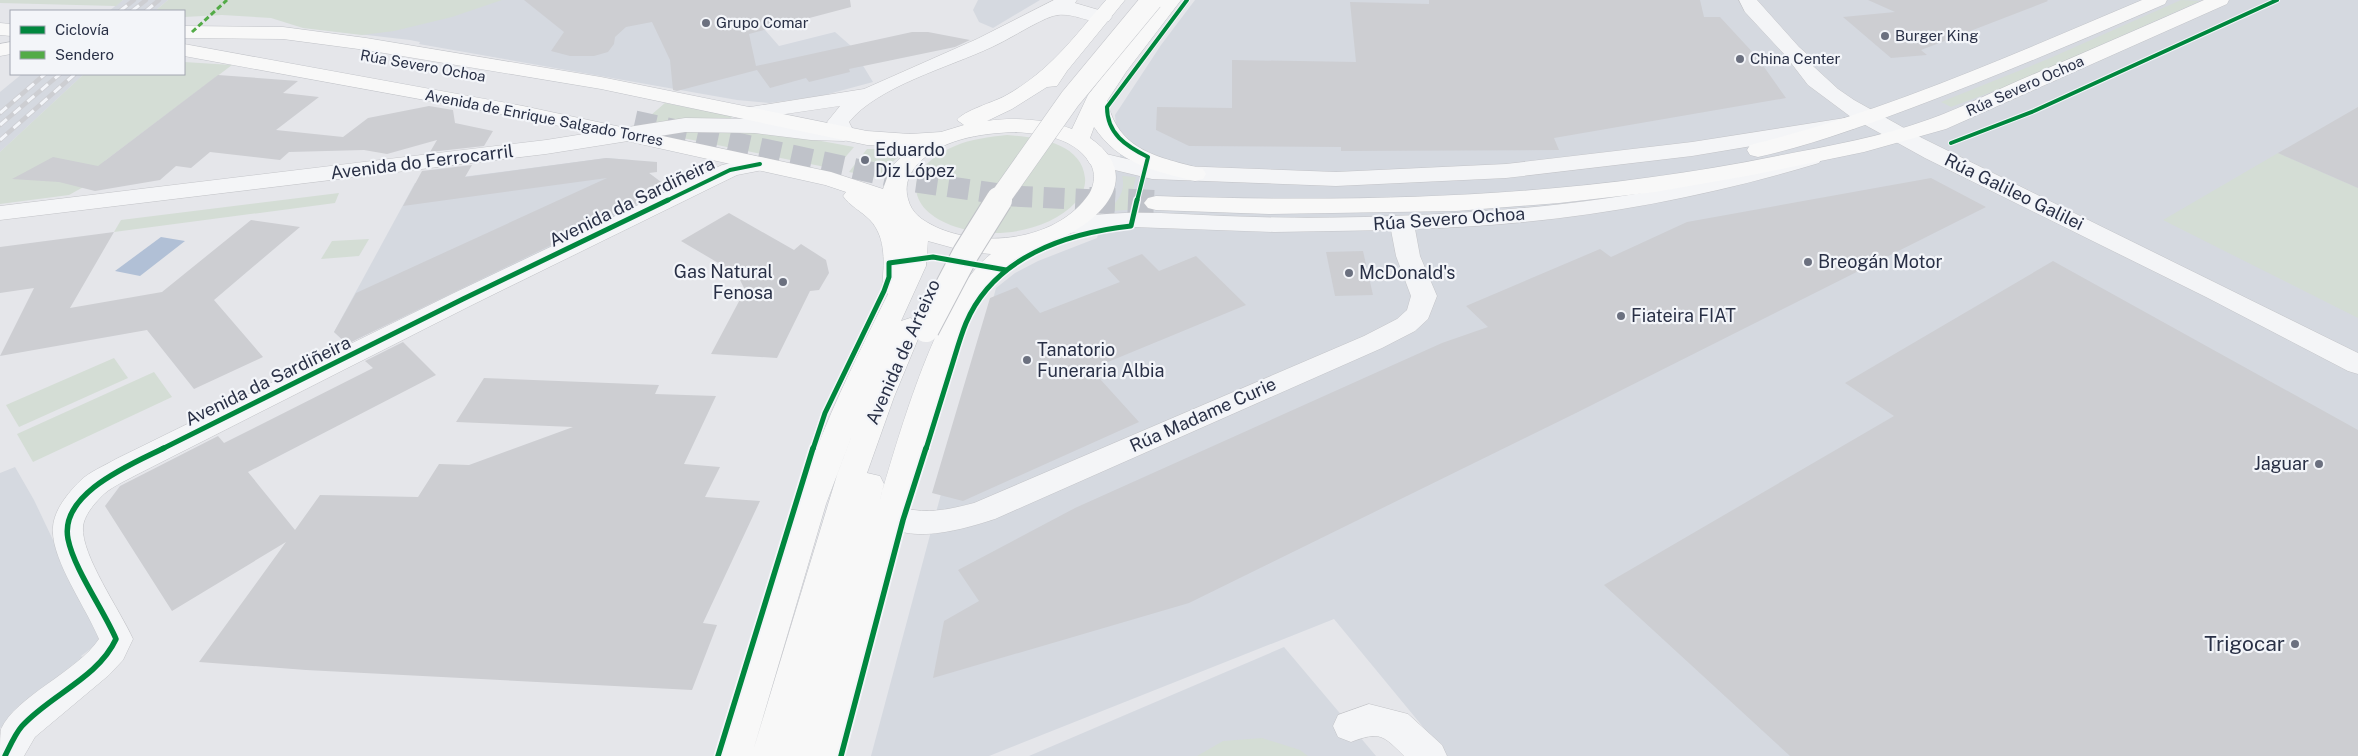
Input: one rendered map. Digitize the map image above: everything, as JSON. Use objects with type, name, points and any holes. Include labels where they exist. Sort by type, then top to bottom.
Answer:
[{"type":"main road","points":[[187,41],[283,33],[360,43],[601,83],[752,113],[844,134],[910,141],[947,136],[1003,118],[1034,99],[1045,90],[1091,10],[1116,0]]},
{"type":"main road","name":"Avenida de Arteixo","points":[[770,756],[852,475],[880,397],[910,323],[969,220],[1033,130],[1139,0]]},
{"type":"main road","name":"Avenida de Arteixo","points":[[734,756],[818,486],[859,381],[954,272],[1045,132],[1152,0]]},
{"type":"main road","points":[[1078,141],[1084,121],[1096,100],[1172,0]]},
{"type":"main road","name":"Rúa Severo Ochoa","points":[[2158,0],[2061,42],[1867,116],[1766,148],[1679,166],[1565,180],[1451,190],[1158,196],[1269,207],[1456,204],[1559,196],[1654,185],[1823,154],[1924,129],[2220,0]]},
{"type":"main road","name":"Rúa Severo Ochoa","points":[[187,41],[338,51],[652,109]]},
{"type":"main road","name":"Avenida de Enrique Salgado Torres","points":[[187,41],[523,112],[634,128],[760,164],[831,179],[880,195],[904,214]]},
{"type":"main road","points":[[844,134],[906,133],[948,126],[982,116],[1022,96],[1059,68]]},
{"type":"main road","points":[[1096,100],[1104,126],[1115,142],[1155,163],[1195,174]]},
{"type":"main road","points":[[947,136],[912,156],[904,166],[894,186],[894,194],[904,214],[924,232],[957,243],[988,246],[1031,241],[1070,226],[1095,206],[1105,182],[1104,169],[1091,149],[1078,141],[1038,127],[1002,125],[970,129]]},
{"type":"main road","points":[[760,164],[853,195],[876,210],[890,229],[897,250],[910,323]]},
{"type":"main road","name":"Avenida de Arteixo","points":[[797,756],[819,664],[871,476],[897,396],[910,323],[906,286],[917,251],[916,239],[904,214]]},
{"type":"main road","name":"Avenida de Arteixo","points":[[824,756],[891,513],[922,412],[956,322],[986,272],[1004,256],[1031,241]]},
{"type":"street","points":[[844,134],[838,122],[843,113],[851,105],[870,93],[957,56],[1068,0]]},
{"type":"street","name":"Rúa Galileo Galilei","points":[[1748,0],[1752,8],[1792,51],[1832,79],[1867,116],[1901,136],[2253,309],[2358,365]]},
{"type":"street","points":[[1049,11],[1072,8],[1091,10]]},
{"type":"street","points":[[752,113],[822,104],[870,93]]},
{"type":"street","name":"Rúa Galileo Galilei","points":[[1867,116],[1924,129],[2096,216],[2183,263],[2253,309]]},
{"type":"street","name":"Rúa Severo Ochoa","points":[[1098,159],[1152,172],[1336,179],[1506,171],[1692,149],[1867,116]]},
{"type":"street","name":"Avenida do Ferrocarril","points":[[0,212],[634,128],[720,124],[844,134]]},
{"type":"street","name":"Rúa Severo Ochoa","points":[[1070,226],[1111,219],[1274,225],[1402,222],[1566,211],[1699,190],[1767,173],[1823,154]]},
{"type":"street","name":"Avenida da Sardiñeira","points":[[5,756],[22,726],[97,665],[110,650],[116,639],[82,572],[68,539],[68,525],[72,512],[91,488],[126,467],[490,286],[730,170],[760,164]]},
{"type":"street","name":"Rúa Madame Curie","points":[[891,513],[903,520],[928,522],[962,518],[984,511],[1406,325],[1419,313],[1424,296],[1407,253],[1402,222]]},
{"type":"street","points":[[1351,726],[1369,719],[1396,725],[1429,756]]},
{"type":"shaded area","points":[[0,0],[123,0],[116,6],[0,3]]},
{"type":"shaded area","points":[[123,0],[168,0],[156,10],[110,10]]},
{"type":"shaded area","points":[[168,0],[502,0],[452,17],[394,31],[362,35],[303,28],[271,18],[222,15],[185,17],[185,10],[156,10]]},
{"type":"shaded area","points":[[432,0],[739,0],[779,46],[835,32],[851,46],[873,82],[821,96],[769,103],[737,100],[419,44],[420,42],[410,40],[332,31]]},
{"type":"shaded area","points":[[978,0],[1040,0],[993,28],[979,22],[973,10]]},
{"type":"shaded area","points":[[1195,0],[2358,0],[2358,756],[1447,756],[1334,619],[989,756],[871,756],[996,288],[1015,273],[1038,261],[1097,238],[1125,138],[1116,126],[1115,115],[1161,45]]},
{"type":"shaded area","points":[[2181,0],[2200,1],[2008,86],[1951,107],[1941,102],[2048,59]]},
{"type":"shaded area","points":[[185,62],[232,65],[106,160],[87,185],[69,195],[0,204],[0,152],[83,75],[185,75]]},
{"type":"shaded area","points":[[21,75],[83,75],[0,152],[0,92]]},
{"type":"shaded area","points":[[665,103],[732,116],[731,119],[710,119],[636,128]]},
{"type":"shaded area","points":[[739,131],[805,138],[854,147],[835,169],[663,134]]},
{"type":"shaded area","points":[[1007,135],[1043,140],[1066,149],[1075,156],[1082,166],[1085,178],[1083,191],[1076,202],[1064,212],[1036,227],[1003,233],[971,231],[956,227],[938,219],[926,210],[919,199],[916,188],[919,176],[926,165],[938,155],[955,146],[980,139]]},
{"type":"shaded area","points":[[867,149],[908,149],[891,163],[882,179],[849,172]]},
{"type":"shaded area","points":[[2278,153],[2358,188],[2358,318],[2163,220]]},
{"type":"shaded area","points":[[607,158],[632,160],[671,190],[347,344],[334,332],[415,183]]},
{"type":"shaded area","points":[[1122,176],[1136,177],[1128,210],[1108,211],[1122,191]]},
{"type":"shaded area","points":[[339,193],[335,203],[114,232],[121,220]]},
{"type":"shaded area","points":[[369,239],[359,256],[321,259],[332,241]]},
{"type":"shaded area","points":[[114,358],[128,378],[19,427],[6,405]]},
{"type":"shaded area","points":[[154,372],[172,397],[33,462],[17,434]]},
{"type":"shaded area","points":[[15,467],[34,500],[101,641],[81,656],[88,662],[0,728],[0,473]]},
{"type":"shaded area","points":[[1284,647],[1376,756],[1029,756]]},
{"type":"shaded area","points":[[1262,738],[1300,750],[1308,756],[1197,756],[1223,741]]},
{"type":"water","points":[[161,237],[185,241],[140,276],[115,271]]},
{"type":"building","points":[[524,0],[850,0],[851,7],[749,34],[756,66],[912,32],[928,32],[970,40],[955,47],[849,69],[850,72],[809,82],[806,78],[770,88],[757,70],[677,91],[673,90],[670,60],[652,22],[626,27],[615,37],[614,44],[608,52],[594,56],[570,56],[551,51],[564,32]]},
{"type":"building","points":[[1429,0],[1700,0],[1704,17],[1720,17],[1757,57],[1786,98],[1554,138],[1559,150],[1341,151],[1341,147],[1189,146],[1156,130],[1157,107],[1232,108],[1232,60],[1356,62],[1350,2],[1429,4]]},
{"type":"building","points":[[1868,0],[2048,1],[1921,50],[1927,55],[1891,58],[1843,17],[1895,12]]},
{"type":"building","points":[[218,75],[298,81],[283,93],[319,97],[276,130],[343,137],[368,118],[429,106],[453,110],[455,123],[493,131],[484,146],[430,152],[437,140],[387,154],[364,150],[289,152],[280,160],[210,152],[191,168],[176,166],[160,180],[95,191],[59,182],[12,179],[53,157],[98,166]]},
{"type":"building","points":[[2358,107],[2358,188],[2278,153]]},
{"type":"building","points":[[606,158],[657,162],[657,172],[649,173],[669,188],[347,344],[334,332],[356,293],[607,178],[403,206],[422,171],[472,165],[465,177]]},
{"type":"building","points":[[1931,178],[1986,207],[1576,413],[1189,603],[933,678],[944,621],[979,601],[958,570],[1075,508],[1442,343],[1488,327],[1466,306],[1600,249],[1611,257],[1687,222]]},
{"type":"building","name":"Gas Natural Fenosa","points":[[729,213],[794,250],[801,244],[826,260],[829,273],[819,290],[810,291],[777,358],[711,354],[745,290],[737,274],[681,241]]},
{"type":"building","points":[[251,220],[300,227],[214,300],[263,357],[194,389],[147,330],[0,356],[34,288],[0,293],[0,247],[114,232],[70,308],[162,292]]},
{"type":"building","name":"McDonald's","points":[[1363,251],[1373,295],[1335,296],[1326,252]]},
{"type":"building","name":"Tanatorio Funeraria Albia","points":[[1142,254],[1159,271],[1196,256],[1246,305],[1091,369],[1139,422],[963,501],[932,493],[990,298],[1017,287],[1040,313],[1120,282],[1107,268]]},
{"type":"building","points":[[2053,261],[2358,430],[2358,756],[1790,756],[1604,585],[1894,416],[1845,383]]},
{"type":"building","points":[[403,342],[436,375],[248,472],[295,530],[320,495],[418,497],[439,464],[469,465],[573,427],[456,422],[484,378],[659,385],[655,394],[716,396],[684,464],[720,467],[705,497],[760,501],[703,623],[717,625],[692,690],[306,670],[199,662],[286,542],[172,611],[105,506],[120,486],[218,436],[224,443],[373,368],[365,361]]},
{"type":"tunnel","points":[[635,121],[916,182],[1013,196],[1115,201]]},
{"type":"tunnel","points":[[1089,200],[1156,203]]},
{"type":"railway","points":[[121,10],[134,0]]},
{"type":"railway","points":[[133,10],[146,0]]},
{"type":"railway","points":[[147,10],[159,0]]},
{"type":"railway","points":[[0,113],[44,75]]},
{"type":"railway","points":[[0,125],[59,75]]},
{"type":"railway","points":[[0,140],[74,75]]},
{"type":"marked path","points":[[192,32],[227,0]]},
{"type":"cycle path","points":[[841,756],[903,520],[966,322],[979,299],[995,280],[1014,264],[1035,251],[1057,241],[1081,234],[1131,226],[1148,157],[1132,149],[1113,132],[1109,125],[1107,107],[1187,0]]},
{"type":"cycle path","points":[[1951,143],[2034,111],[2277,0]]},
{"type":"cycle path","points":[[5,756],[22,726],[97,665],[111,650],[116,639],[108,620],[81,572],[68,539],[68,525],[72,512],[91,488],[126,467],[463,299],[730,170],[760,164]]},
{"type":"cycle path","points":[[718,756],[825,413],[884,291],[889,277],[889,263],[933,257],[1006,270]]},
{"type":"place","name":"Grupo Comar","points":[[706,23]]},
{"type":"place","name":"Burger King","points":[[1885,36]]},
{"type":"place","name":"China Center","points":[[1740,59]]},
{"type":"place","name":"Eduardo Diz López","points":[[865,160]]},
{"type":"place","name":"Breogán Motor","points":[[1808,262]]},
{"type":"place","name":"McDonald's","points":[[1349,273]]},
{"type":"place","name":"Gas Natural Fenosa","points":[[783,282]]},
{"type":"place","name":"Fiateira FIAT","points":[[1621,316]]},
{"type":"place","name":"Tanatorio Funeraria Albia","points":[[1027,360]]},
{"type":"place","name":"Jaguar","points":[[2319,464]]},
{"type":"place","name":"Trigocar","points":[[2295,644]]}]
